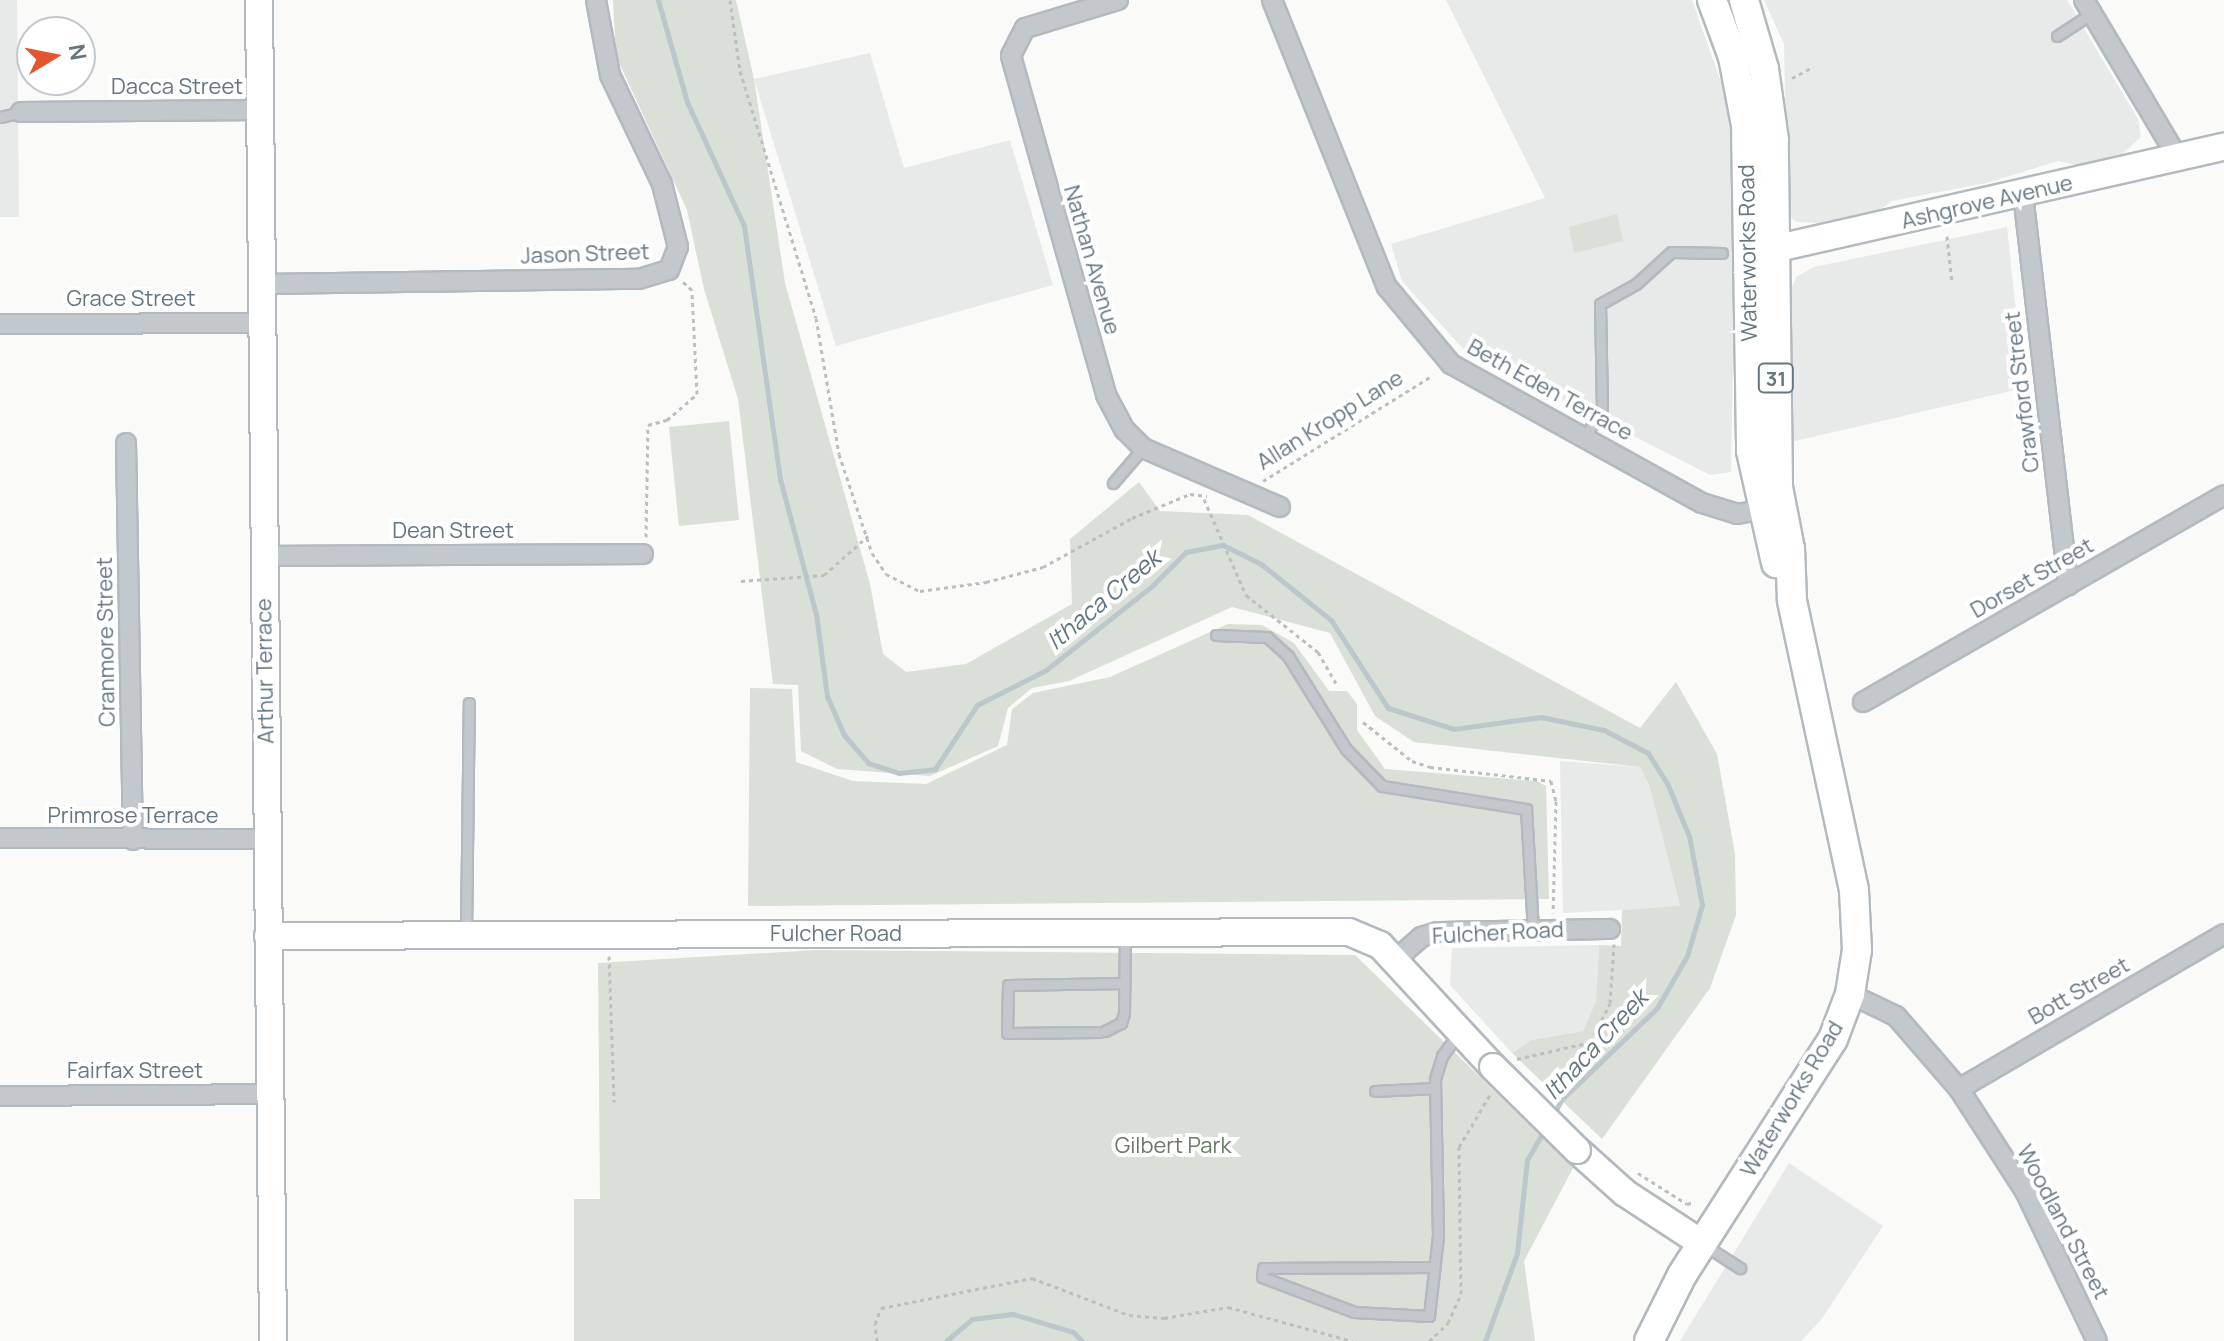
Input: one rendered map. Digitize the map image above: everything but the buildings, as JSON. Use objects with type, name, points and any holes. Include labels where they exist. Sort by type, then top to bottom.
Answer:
[{"type":"main road","name":"Waterworks Road","points":[[1649,1341],[1701,1243],[1827,1049],[1850,994],[1858,936],[1854,890],[1792,600],[1750,432],[1749,252],[1742,101],[1712,0]]},
{"type":"main road","name":"Waterworks Road","points":[[1744,0],[1770,104],[1749,252]]},
{"type":"street","name":"Arthur Terrace","points":[[259,0],[273,1341]]},
{"type":"street","name":"Jason Street","points":[[262,284],[639,279],[669,270],[678,247],[666,198],[641,131],[610,75],[596,0]]},
{"type":"street","name":"Nathan Avenue","points":[[1118,0],[1025,28],[1011,56],[1106,395],[1125,430],[1143,448],[1280,507]]},
{"type":"street","name":"Beth Eden Terrace","points":[[1272,0],[1387,287],[1451,364],[1586,435],[1716,509],[1737,514],[1771,508]]},
{"type":"street","points":[[2088,6],[2178,158]]},
{"type":"street","name":"Dacca Street","points":[[21,112],[260,110]]},
{"type":"street","name":"Ashgrove Avenue","points":[[1749,252],[2023,194],[2224,147]]},
{"type":"street","name":"Crawford Street","points":[[2023,194],[2068,585]]},
{"type":"street","name":"Grace Street","points":[[0,324],[262,323]]},
{"type":"street","name":"Cranmore Street","points":[[126,443],[133,840]]},
{"type":"street","name":"Dorset Street","points":[[1863,702],[2224,495]]},
{"type":"street","name":"Dean Street","points":[[263,556],[643,554]]},
{"type":"street","name":"Primrose Terrace","points":[[0,838],[267,839]]},
{"type":"street","name":"Fulcher Road","points":[[1395,960],[1429,934],[1610,929]]},
{"type":"street","name":"Fulcher Road","points":[[268,936],[1349,932],[1373,940],[1395,960],[1458,1034],[1501,1071],[1577,1150],[1625,1193],[1701,1243]]},
{"type":"street","name":"Bott Street","points":[[1959,1089],[2224,934]]},
{"type":"street","name":"Woodland Street","points":[[1850,994],[1896,1016],[1959,1089],[2025,1191],[2092,1339]]},
{"type":"street","name":"Fairfax Street","points":[[0,1096],[271,1094]]},
{"type":"lane","points":[[2057,36],[2088,6]]},
{"type":"lane","name":"Dacca Street","points":[[0,117],[21,112]]},
{"type":"lane","points":[[1586,435],[1602,408],[1600,304],[1636,284],[1671,252],[1749,252]]},
{"type":"lane","points":[[1113,483],[1143,448]]},
{"type":"lane","points":[[1216,635],[1267,637],[1288,656],[1346,749],[1382,786],[1526,809],[1533,929]]},
{"type":"lane","points":[[466,937],[469,703]]},
{"type":"lane","points":[[1124,983],[1008,985],[1007,1033],[1102,1032],[1121,1023],[1124,983],[1125,933]]},
{"type":"lane","points":[[1434,1267],[1263,1268],[1262,1277],[1354,1312],[1429,1316],[1434,1267],[1434,1088],[1442,1056],[1458,1034]]},
{"type":"lane","points":[[1375,1091],[1434,1088]]},
{"type":"lane","points":[[1701,1243],[1740,1268]]},
{"type":"path","points":[[730,0],[740,71],[816,318],[839,454],[868,536],[886,574],[909,587],[934,591],[1043,567],[1132,518],[1190,494],[1204,499],[1246,595],[1318,652],[1337,685]]},
{"type":"path","points":[[1792,78],[1813,67]]},
{"type":"path","points":[[1947,236],[1952,283]]},
{"type":"path","points":[[643,554],[650,534],[648,425],[667,420],[697,394],[692,290],[669,270]]},
{"type":"path","name":"Allan Kropp Lane","points":[[1244,493],[1433,375]]},
{"type":"path","points":[[741,581],[824,575],[868,536]]},
{"type":"path","points":[[1429,1341],[1448,1323],[1461,1294],[1459,1147],[1501,1071],[1537,1050],[1580,1048],[1600,1030],[1610,1003],[1610,929]]},
{"type":"path","points":[[608,936],[614,1102]]},
{"type":"path","points":[[1628,1167],[1687,1204],[1695,1202]]},
{"type":"path","points":[[877,1341],[875,1324],[881,1308],[1032,1278],[1129,1315],[1164,1318],[1228,1307],[1352,1341]]},
{"type":"shaded area","points":[[0,0],[17,0],[19,217],[0,217]]},
{"type":"shaded area","points":[[1446,0],[1692,0],[1728,102],[1737,149],[1731,472],[1710,475],[1463,349],[1402,281],[1391,244],[1545,198]]},
{"type":"shaded area","points":[[1764,0],[2067,0],[2138,119],[2141,137],[2121,155],[2080,166],[2058,161],[1987,183],[1892,201],[1881,209],[1819,223],[1797,222],[1788,215],[1784,44]]},
{"type":"shaded area","points":[[870,53],[904,168],[1010,140],[1053,285],[836,346],[754,79]]},
{"type":"shaded area","points":[[2007,227],[2024,388],[1791,442],[1791,290],[1796,277],[1814,267]]},
{"type":"shaded area","points":[[1560,761],[1640,767],[1650,788],[1680,907],[1563,913]]},
{"type":"shaded area","points":[[1599,945],[1596,1001],[1583,1031],[1531,1040],[1512,1053],[1450,985],[1452,948]]},
{"type":"shaded area","points":[[1789,1163],[1883,1226],[1821,1320],[1801,1341],[1680,1341]]},
{"type":"green space","points":[[613,0],[736,0],[754,79],[785,283],[870,584],[883,654],[906,672],[966,664],[1072,604],[1070,539],[1139,482],[1160,511],[1248,515],[1640,728],[1676,682],[1717,754],[1735,854],[1736,915],[1710,988],[1602,1139],[1512,1053],[1531,1040],[1583,1031],[1596,1001],[1599,945],[1621,946],[1622,910],[1680,906],[1650,788],[1640,767],[1414,742],[1375,716],[1330,633],[1232,607],[1069,681],[1032,688],[1008,708],[998,746],[930,776],[837,769],[801,751],[798,685],[773,684],[738,399],[704,289],[687,210],[616,56]]},
{"type":"green space","points":[[1617,214],[1623,241],[1574,253],[1569,227]]},
{"type":"green space","points":[[729,421],[739,520],[679,526],[669,427]]},
{"type":"green space","points":[[1228,624],[1262,625],[1294,643],[1329,691],[1347,691],[1357,704],[1357,730],[1385,769],[1537,781],[1546,786],[1549,899],[748,906],[750,688],[792,689],[796,762],[853,781],[926,784],[1007,745],[1012,709],[1033,693],[1110,677]]},
{"type":"green space","name":"Gilbert Park","points":[[816,950],[1355,955],[1573,1168],[1524,1261],[1535,1341],[574,1341],[574,1199],[600,1199],[598,963]]},
{"type":"waterway","name":"Ithaca Creek","points":[[658,0],[687,102],[744,226],[780,479],[816,614],[827,696],[844,735],[868,763],[899,773],[935,769],[977,705],[1046,670],[1152,586],[1186,552],[1223,545],[1261,564],[1331,620],[1388,708],[1454,729],[1541,717],[1604,730],[1648,753],[1667,783],[1689,836],[1702,905],[1687,956],[1657,1008],[1561,1100],[1553,1116]]},
{"type":"waterway","name":"Ithaca Creek","points":[[1485,1341],[1517,1253],[1527,1160],[1544,1131]]},
{"type":"waterway","name":"Ithaca Creek","points":[[946,1341],[972,1319],[1013,1314],[1073,1332],[1082,1341]]}]
